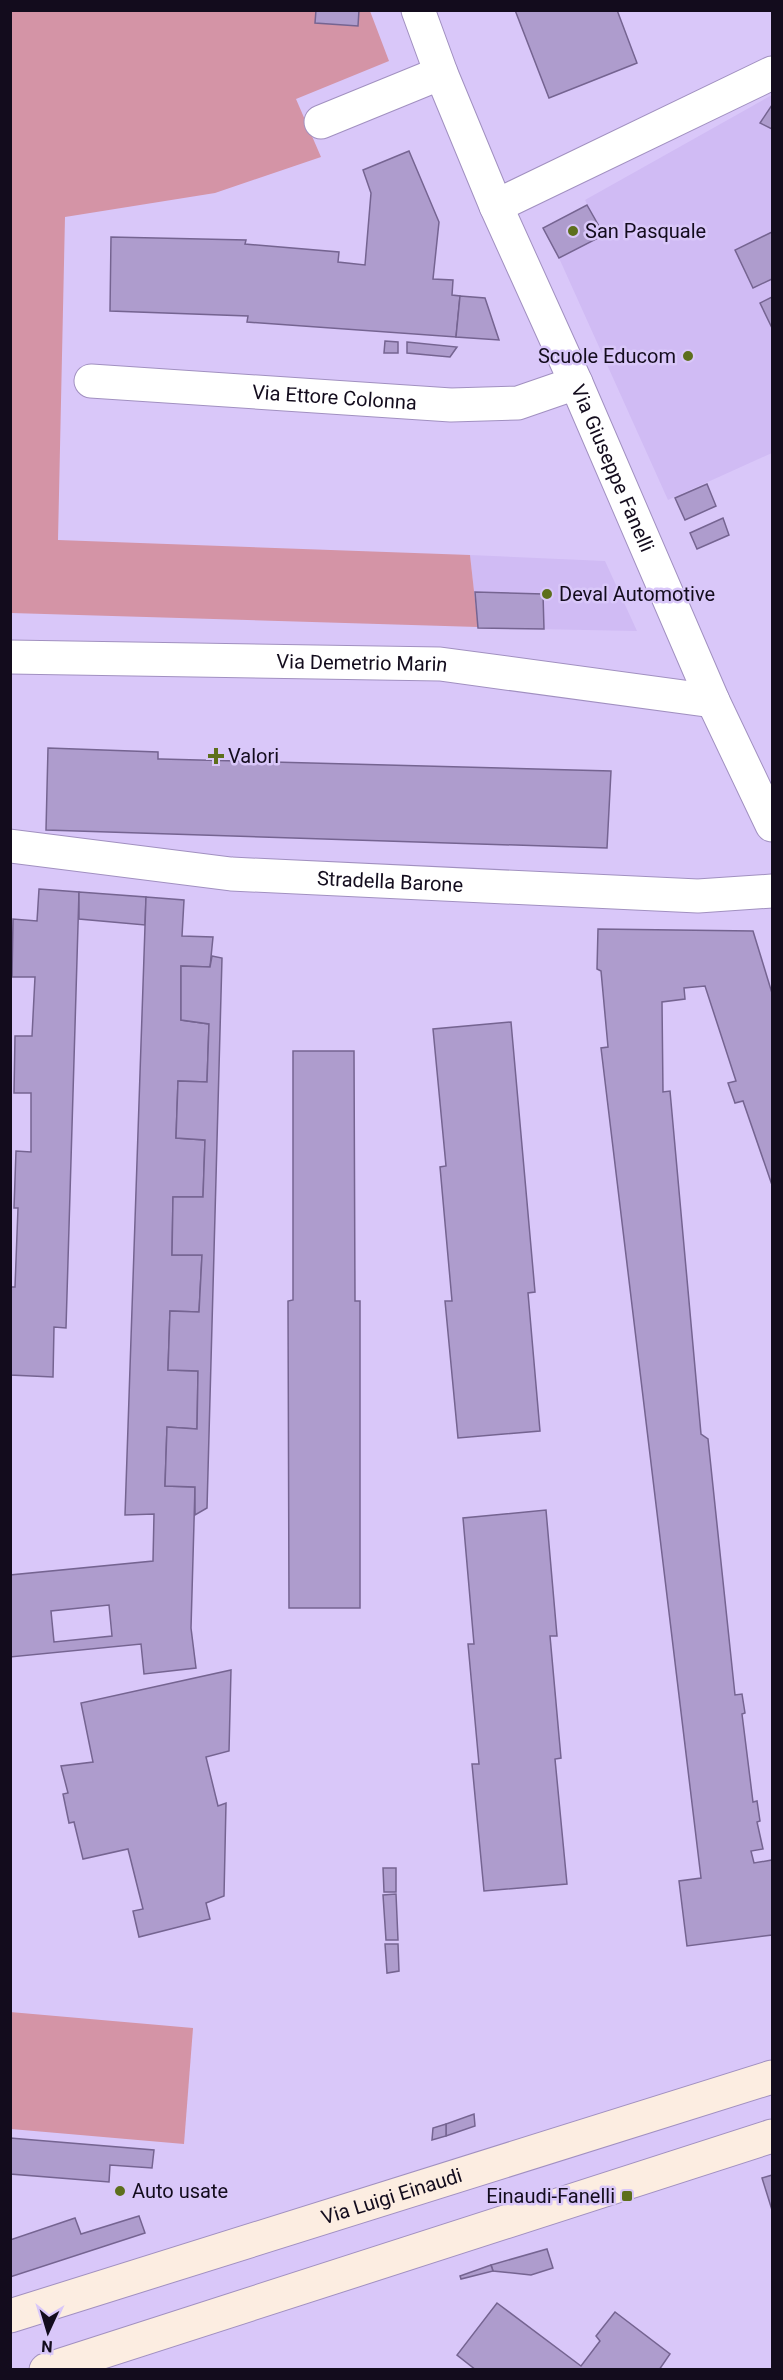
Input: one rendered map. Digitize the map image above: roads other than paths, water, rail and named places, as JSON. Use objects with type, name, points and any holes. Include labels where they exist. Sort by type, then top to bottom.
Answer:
[{"type":"main road","name":"Via Luigi Einaudi","points":[[10,2316],[772,2077]]},
{"type":"main road","points":[[46,2370],[772,2136]]},
{"type":"street","name":"Via Giuseppe Fanelli","points":[[418,10],[441,73],[496,206],[576,383],[713,701],[772,825]]},
{"type":"street","points":[[321,122],[441,73]]},
{"type":"street","points":[[496,206],[772,73]]},
{"type":"street","name":"Via Ettore Colonna","points":[[91,381],[451,405],[518,403],[576,383]]},
{"type":"street","name":"Via Demetrio Marin","points":[[10,657],[440,664],[713,701]]},
{"type":"street","name":"Stradella Barone","points":[[10,846],[231,874],[698,897],[772,891]]},
{"type":"place","name":"San Pasquale","points":[[573,231]]},
{"type":"place","name":"Scuole Educom","points":[[688,356]]},
{"type":"place","name":"Deval Automotive","points":[[547,594]]},
{"type":"place","name":"Valori","points":[[216,756]]},
{"type":"place","name":"Auto usate","points":[[120,2191]]},
{"type":"place","name":"Einaudi-Fanelli","points":[[627,2196]]}]
